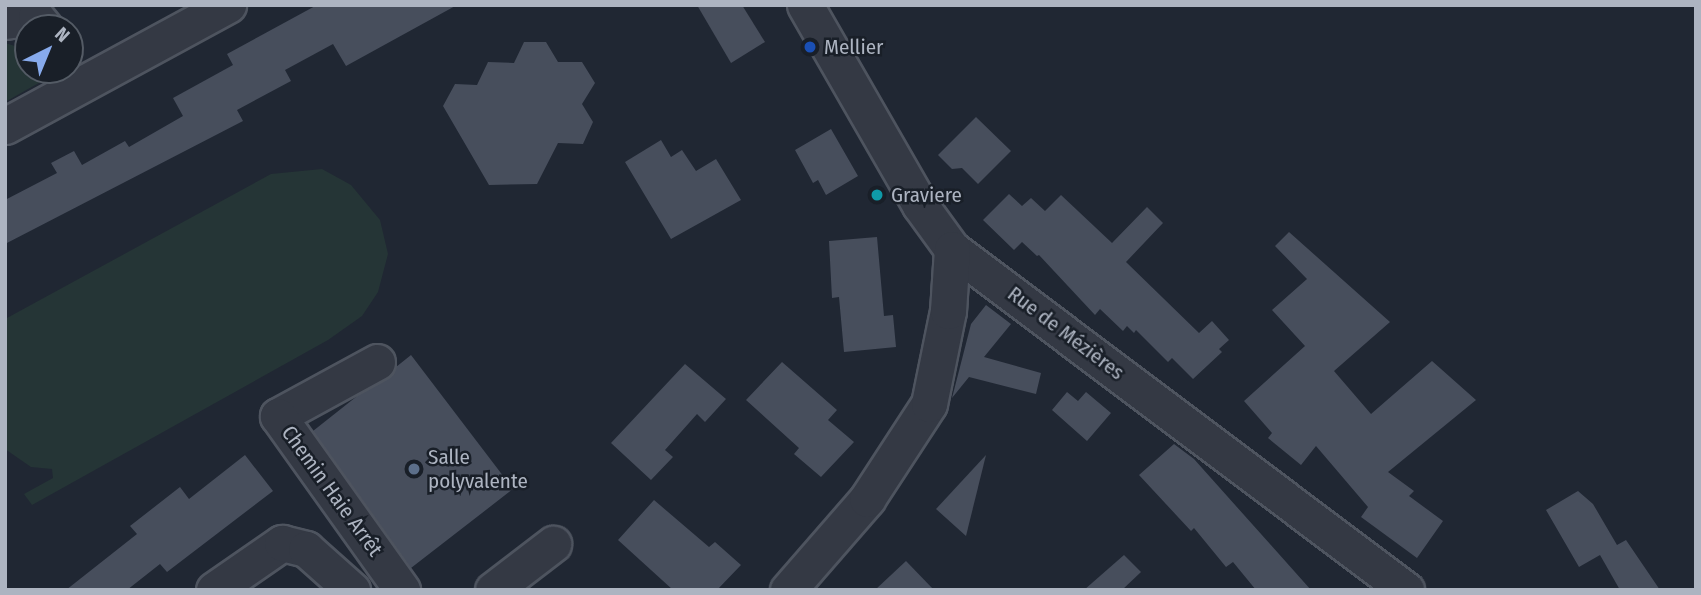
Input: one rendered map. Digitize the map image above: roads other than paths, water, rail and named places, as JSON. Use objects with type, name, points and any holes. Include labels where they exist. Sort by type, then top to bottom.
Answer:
[{"type":"street","points":[[84,68],[228,5]]},
{"type":"street","name":"Rue de Mézières","points":[[804,5],[919,205],[952,249],[1390,586]]},
{"type":"street","points":[[5,126],[60,84]]},
{"type":"street","points":[[788,590],[867,499],[929,404],[948,311],[952,249]]},
{"type":"street","name":"Chemin Haie Arrêt","points":[[377,362],[278,416],[402,590]]},
{"type":"street","points":[[214,590],[282,543],[306,549],[352,590]]},
{"type":"street","points":[[493,590],[553,544]]},
{"type":"place","name":"Mellier","points":[[810,47]]},
{"type":"place","name":"Graviere","points":[[877,195]]},
{"type":"place","name":"Salle polyvalente","points":[[414,469]]}]
